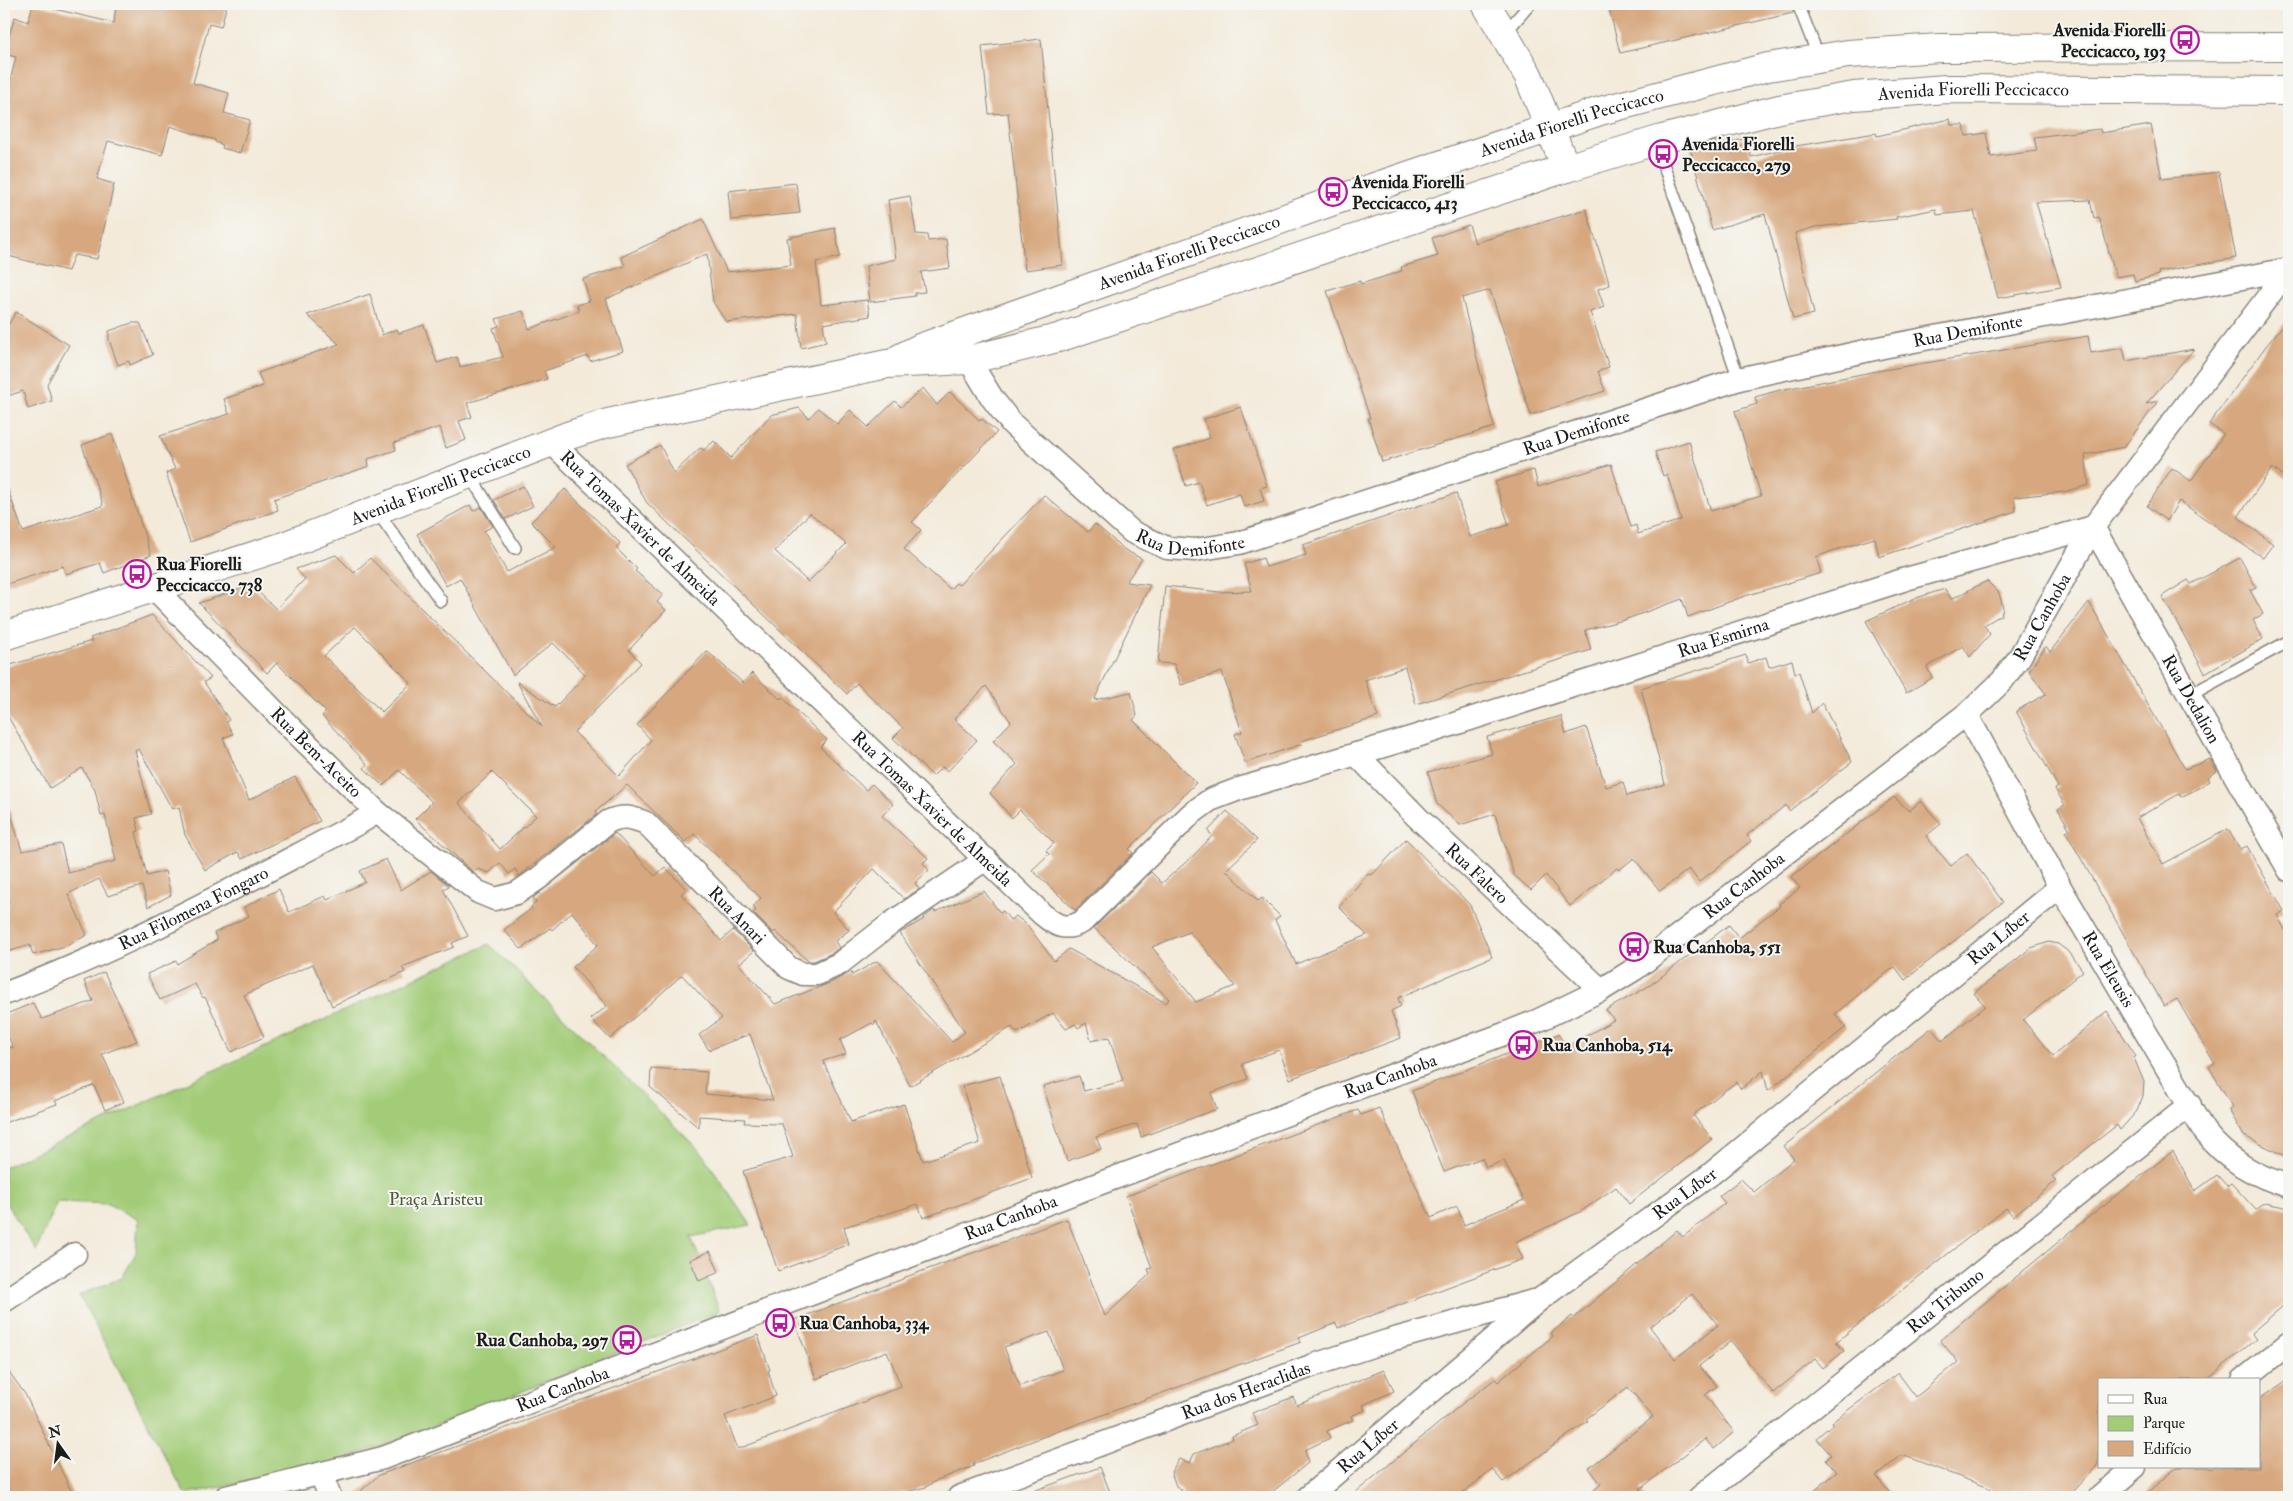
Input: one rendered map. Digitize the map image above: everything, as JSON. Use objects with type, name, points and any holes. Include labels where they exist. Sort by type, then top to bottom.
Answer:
[{"type":"main road","points":[[1486,4],[1528,75],[1566,168]]},
{"type":"main road","name":"Avenida Fiorelli Peccicacco","points":[[887,364],[920,348],[1339,199],[1600,111],[1759,69],[1848,54],[1940,48],[2289,48]]},
{"type":"main road","name":"Avenida Fiorelli Peccicacco","points":[[4,636],[281,547],[551,442],[617,421],[887,364],[968,360],[1058,338],[1566,168],[1655,141],[1779,108],[1863,96],[1946,90],[2289,90]]},
{"type":"street","name":"Rua Demifonte","points":[[954,336],[992,398],[1012,424],[1132,532],[1167,548],[1195,550],[1239,543],[1739,379],[1883,347],[2289,269]]},
{"type":"street","name":"Rua Canhoba","points":[[226,1497],[392,1455],[1090,1187],[1504,1034],[1539,1020],[1601,990],[1635,969],[1683,934],[1789,850],[1967,715],[2002,681],[2019,658],[2093,527],[2289,269]]},
{"type":"street","name":"Rua Tomas Xavier de Almeida","points":[[551,442],[1055,925],[1065,928],[1074,927],[1082,922],[1191,814],[1210,800],[1239,789],[1356,754]]},
{"type":"street","name":"Rua Dedalion","points":[[2093,527],[2289,870]]},
{"type":"street","name":"Rua Esmirna","points":[[1356,754],[1906,579],[2093,527]]},
{"type":"street","name":"Rua Bem-Aceito","points":[[154,588],[296,733],[377,812],[478,892],[495,899]]},
{"type":"street","name":"Rua Eleusis","points":[[1967,715],[2060,887],[2204,1131],[2239,1165],[2264,1179],[2289,1186]]},
{"type":"street","name":"Rua Falero","points":[[1356,754],[1417,817],[1601,990]]},
{"type":"street","name":"Rua Filomena Fongaro","points":[[4,994],[132,938],[377,812]]},
{"type":"street","name":"Rua Anari","points":[[495,899],[517,892],[539,878],[608,821],[621,816],[633,818],[646,823],[789,968],[803,974],[818,974],[839,964],[892,922],[986,859]]},
{"type":"street","name":"Rua Líber","points":[[1308,1497],[1539,1300],[1711,1174],[2060,887]]},
{"type":"street","name":"Rua Tribuno","points":[[1700,1497],[2190,1105]]},
{"type":"street","points":[[4,1301],[75,1254]]},
{"type":"street","name":"Rua dos Heraclidas","points":[[959,1497],[1324,1362],[1387,1341],[1539,1300]]},
{"type":"street","points":[[2245,1378],[2289,1343]]},
{"type":"street","points":[[2100,1497],[2134,1468]]},
{"type":"street","points":[[321,1474],[330,1497]]},
{"type":"lane","points":[[1504,34],[1530,4]]},
{"type":"lane","points":[[1798,4],[1819,59]]},
{"type":"lane","points":[[1655,141],[1739,379]]},
{"type":"lane","points":[[469,474],[515,548]]},
{"type":"lane","points":[[376,510],[441,601]]},
{"type":"lane","points":[[2190,696],[2289,641]]},
{"type":"green space","name":"Praça Aristeu","points":[[489,944],[701,1152],[751,1225],[691,1237],[720,1311],[445,1423],[320,1468],[185,1494],[79,1295],[122,1278],[136,1253],[138,1220],[108,1204],[57,1202],[36,1251],[4,1200],[4,1167]]},
{"type":"building","points":[[33,4],[114,23],[116,4],[227,4],[221,27],[209,24],[193,83],[229,93],[224,113],[250,120],[240,153],[222,148],[223,145],[215,142],[215,140],[170,126],[162,155],[108,141],[97,179],[114,184],[97,259],[74,255],[68,271],[4,255],[4,106],[16,57],[4,54],[4,52],[15,17],[28,22]]},
{"type":"building","points":[[1608,4],[1791,4],[1793,13],[1620,53]]},
{"type":"building","points":[[1041,39],[1063,265],[1025,270],[1008,113],[989,114],[982,46]]},
{"type":"building","points":[[1950,119],[1951,125],[1964,125],[1966,136],[1986,133],[1991,157],[2037,151],[2034,137],[2100,129],[2101,133],[2151,125],[2162,179],[2219,172],[2236,258],[2158,272],[2159,275],[2135,281],[2133,274],[2116,277],[2099,217],[2094,218],[2090,200],[2036,202],[2061,287],[1998,298],[1974,211],[1937,215],[1936,209],[1896,217],[1897,219],[1815,227],[1795,233],[1814,314],[1793,319],[1765,214],[1712,230],[1690,148],[1715,141],[1717,146],[1747,138],[1751,157],[1796,146],[1876,133],[1877,136]]},
{"type":"building","points":[[796,183],[800,213],[731,220],[728,191]]},
{"type":"building","points":[[910,196],[916,234],[927,235],[928,241],[946,239],[950,268],[921,272],[925,292],[915,293],[915,296],[870,302],[866,266],[896,259],[888,200]]},
{"type":"building","points":[[1586,209],[1610,285],[1598,289],[1604,307],[1590,312],[1609,367],[1598,371],[1605,391],[1531,415],[1490,290],[1462,298],[1494,427],[1382,462],[1368,418],[1370,418],[1327,291],[1360,281],[1361,284],[1402,271],[1401,267],[1438,256],[1432,238],[1469,225],[1475,243]]},
{"type":"building","points":[[703,219],[727,272],[791,265],[787,238],[835,228],[840,257],[816,262],[821,305],[867,300],[870,316],[823,324],[826,342],[801,348],[797,314],[726,322],[713,302],[707,254],[606,299],[623,351],[590,361],[588,356],[544,371],[547,379],[467,403],[472,417],[459,421],[466,440],[446,448],[440,427],[394,443],[396,450],[368,459],[369,466],[274,499],[278,510],[190,542],[166,473],[175,469],[160,436],[229,414],[224,399],[263,386],[258,373],[339,344],[307,315],[370,294],[382,335],[397,329],[399,333],[424,325],[437,363],[457,357],[460,367],[503,357],[493,328],[499,326],[496,319],[523,311],[529,329],[579,311],[577,305],[590,301],[583,279],[625,266],[621,257]]},
{"type":"building","points":[[16,312],[69,345],[47,384],[52,401],[28,409],[23,391],[4,397],[4,332]]},
{"type":"building","points":[[2289,318],[2289,480],[2272,468],[2238,517],[2273,544],[2263,558],[2179,501],[2167,521],[2147,506],[2172,468],[2191,481],[2224,434],[2209,424]]},
{"type":"building","points":[[132,323],[140,323],[153,355],[130,365],[129,361],[118,365],[109,340],[109,331]]},
{"type":"building","points":[[2088,336],[2091,353],[2123,348],[2126,361],[2194,349],[2146,404],[2158,401],[2124,447],[2085,455],[2089,485],[2064,492],[2014,497],[2016,511],[1879,557],[1875,538],[1835,550],[1816,557],[1821,573],[1745,596],[1688,617],[1682,599],[1624,620],[1585,630],[1591,650],[1416,704],[1405,667],[1365,680],[1378,717],[1301,741],[1302,744],[1245,763],[1235,734],[1242,732],[1222,672],[1181,685],[1174,664],[1158,663],[1165,586],[1219,592],[1252,591],[1244,564],[1263,558],[1266,567],[1306,555],[1303,545],[1456,493],[1470,537],[1509,525],[1495,482],[1534,470],[1538,487],[1611,464],[1631,527],[1636,525],[1638,534],[1681,520],[1667,474],[1663,476],[1655,452],[1689,441],[1711,511],[1761,496],[1735,411],[1757,404],[1755,397],[1780,390],[1877,371]]},
{"type":"building","points":[[923,388],[937,405],[950,392],[980,421],[982,419],[997,432],[912,522],[921,530],[904,549],[950,589],[956,583],[959,585],[1044,495],[1088,532],[1095,524],[1125,550],[1142,559],[1126,582],[1150,585],[1094,700],[1131,692],[1137,716],[1133,720],[1196,783],[1129,849],[1133,853],[1075,910],[1032,870],[1049,854],[1046,851],[1054,843],[1020,810],[1012,818],[990,793],[1017,764],[993,741],[1011,722],[986,686],[954,719],[977,740],[948,771],[942,767],[933,776],[893,738],[903,728],[857,683],[847,694],[647,503],[625,464],[660,445],[674,473],[700,448],[704,450],[714,441],[731,458],[771,415],[799,408],[809,418],[818,408],[837,424],[850,410],[868,427],[895,401],[901,407]],"holes":[[[810,513],[846,544],[808,582],[775,551]]]},
{"type":"building","points":[[1241,407],[1267,486],[1260,488],[1264,501],[1244,507],[1240,494],[1207,505],[1199,482],[1186,486],[1174,450],[1210,438],[1204,419]]},
{"type":"building","points":[[112,434],[151,555],[104,573],[100,563],[66,574],[63,566],[4,585],[4,487],[7,487],[23,532],[102,506],[103,504],[82,445]]},
{"type":"building","points":[[523,486],[533,506],[506,519],[494,500]]},
{"type":"building","points":[[565,489],[620,543],[616,548],[637,569],[635,571],[663,595],[657,602],[666,610],[629,650],[641,663],[574,732],[619,776],[651,740],[637,725],[707,651],[743,683],[752,673],[780,699],[782,697],[827,740],[820,747],[866,790],[872,784],[893,804],[882,816],[928,858],[923,863],[929,870],[915,883],[919,889],[904,899],[874,869],[833,912],[849,930],[835,941],[839,948],[814,961],[808,961],[775,931],[773,933],[753,913],[756,910],[753,907],[761,898],[694,834],[685,842],[627,785],[595,812],[597,814],[519,876],[515,869],[509,874],[500,863],[489,873],[478,869],[473,872],[415,819],[432,802],[399,770],[383,786],[364,768],[367,764],[322,716],[326,712],[277,663],[267,673],[199,603],[251,585],[276,609],[305,579],[296,569],[336,555],[354,573],[370,558],[542,727],[517,682],[555,707],[586,675],[553,643],[513,675],[460,578],[446,586],[417,534],[470,505],[473,511],[481,507],[493,526],[484,531],[507,572],[556,547],[531,522]],"holes":[[[355,627],[411,683],[382,712],[324,656]],[[492,772],[536,816],[500,849],[459,803]]]},
{"type":"building","points":[[2240,558],[2256,587],[2250,590],[2263,614],[2253,620],[2263,639],[2205,673],[2162,596],[2188,580],[2191,584]]},
{"type":"building","points":[[1987,581],[1999,593],[2003,608],[2001,615],[1984,625],[1990,634],[1970,657],[1963,646],[1927,667],[1932,678],[1906,693],[1866,621],[1913,599],[1945,589],[1951,599]]},
{"type":"building","points":[[2089,602],[2185,769],[2210,759],[2217,771],[2208,777],[2210,781],[2193,791],[2181,797],[2179,794],[2137,818],[2163,864],[2228,829],[2240,850],[2247,846],[2284,911],[2277,915],[2289,937],[2289,1158],[2244,1136],[2229,1110],[2233,1107],[2209,1067],[2215,1064],[2177,999],[2164,1006],[2066,832],[2070,830],[2058,809],[2065,805],[2055,789],[2058,787],[2016,711],[2046,694],[2029,671],[2046,646],[2050,652]]},
{"type":"building","points":[[152,615],[211,678],[204,682],[229,720],[226,722],[233,734],[223,738],[249,800],[295,777],[320,821],[242,859],[238,852],[205,870],[185,835],[179,807],[172,809],[139,749],[135,751],[151,814],[136,818],[139,831],[136,832],[147,876],[165,871],[171,895],[148,907],[142,886],[108,896],[99,879],[68,894],[87,935],[66,946],[33,955],[30,945],[4,953],[4,906],[9,904],[4,887],[4,809],[9,808],[22,851],[61,844],[68,873],[116,861],[105,815],[101,816],[95,790],[82,768],[50,788],[4,710],[4,667],[92,641],[90,638]]},
{"type":"building","points":[[1746,655],[1748,663],[1766,657],[1769,667],[1792,660],[1795,673],[1799,672],[1812,713],[1822,703],[1852,762],[1789,811],[1786,805],[1747,835],[1751,841],[1699,882],[1689,869],[1660,891],[1634,858],[1619,870],[1617,868],[1570,906],[1546,875],[1531,890],[1514,875],[1495,814],[1460,825],[1437,804],[1428,772],[1492,754],[1487,737],[1561,716],[1566,734],[1586,727],[1606,787],[1623,782],[1627,796],[1665,784],[1641,688]]},
{"type":"building","points":[[1894,797],[1909,811],[1921,801],[1941,824],[1926,836],[1938,851],[1951,866],[1967,853],[2003,902],[1905,980],[1895,967],[1875,981],[1835,1014],[1846,1027],[1768,1091],[1763,1071],[1741,1089],[1736,1082],[1693,1115],[1712,1139],[1629,1204],[1616,1187],[1580,1212],[1515,1242],[1523,1259],[1338,1328],[1336,1323],[1299,1338],[1301,1342],[1045,1436],[973,1464],[974,1466],[937,1480],[926,1487],[886,1497],[354,1497],[379,1475],[758,1335],[770,1370],[768,1371],[776,1396],[725,1416],[738,1449],[866,1401],[901,1386],[887,1351],[816,1379],[794,1320],[903,1278],[1067,1219],[1105,1316],[1150,1274],[1148,1269],[1152,1268],[1126,1196],[1358,1110],[1361,1115],[1379,1108],[1431,1218],[1457,1206],[1464,1225],[1524,1200],[1504,1161],[1486,1167],[1482,1158],[1444,1172],[1412,1091],[1558,1034],[1567,1047],[1614,1020],[1606,1010],[1649,986],[1729,925],[1739,938],[1800,888],[1791,877]],"holes":[[[1049,1332],[1063,1370],[1020,1386],[1004,1347]]]},
{"type":"building","points":[[1227,811],[1257,840],[1226,870],[1258,901],[1262,898],[1280,916],[1275,920],[1296,964],[1367,935],[1339,907],[1367,875],[1373,874],[1406,839],[1470,905],[1492,957],[1398,998],[1401,1006],[1391,1011],[1401,1038],[1290,1079],[1279,1050],[1242,1064],[1248,1079],[1211,1093],[1217,1109],[1141,1137],[1137,1124],[1096,1137],[1101,1149],[1067,1161],[1043,1086],[1079,1076],[1084,1091],[1123,1081],[1109,1037],[1091,1041],[1086,1023],[1078,1028],[1075,1024],[1066,1029],[1053,1013],[1017,1033],[1012,1027],[910,1086],[876,1021],[874,1025],[872,1023],[840,1040],[846,1054],[823,1061],[851,1122],[904,1104],[923,1161],[980,1143],[962,1086],[1000,1076],[1032,1178],[923,1218],[918,1204],[844,1227],[849,1244],[778,1271],[743,1171],[793,1157],[782,1124],[744,1123],[745,1119],[699,1116],[699,1128],[650,1087],[651,1068],[707,1072],[705,1094],[773,1100],[750,1034],[709,1050],[699,1035],[722,1018],[682,975],[610,1039],[591,1019],[607,1006],[573,967],[598,945],[572,912],[552,930],[550,928],[521,949],[504,930],[532,908],[536,903],[533,898],[615,833],[655,876],[665,867],[686,889],[681,894],[721,941],[733,930],[754,951],[739,964],[775,1004],[830,983],[851,972],[852,975],[877,961],[952,1042],[965,1032],[900,933],[924,919],[934,910],[935,912],[984,891],[1000,913],[1003,911],[1010,920],[1016,916],[1028,926],[1054,961],[1069,949],[1166,1003],[1169,999],[1094,928],[1151,872],[1162,883],[1193,856],[1212,836],[1208,831]],"holes":[[[1189,932],[1203,946],[1235,986],[1196,1002],[1152,947]]]},
{"type":"building","points":[[386,859],[401,890],[431,871],[449,886],[443,889],[468,936],[452,943],[454,947],[402,967],[405,972],[332,1006],[313,964],[244,995],[264,1037],[231,1052],[205,997],[203,998],[195,984],[160,1000],[147,974],[176,961],[177,964],[217,940],[214,933],[249,916],[244,907],[279,889],[289,912],[325,896],[327,900],[365,882],[360,871]]},
{"type":"building","points":[[2049,942],[2058,944],[2070,953],[2083,971],[2023,1020],[2053,1056],[2107,1011],[2136,1056],[2134,1058],[2144,1082],[2143,1096],[2137,1111],[2120,1130],[2117,1125],[2052,1176],[2056,1181],[2013,1216],[2006,1208],[1836,1342],[1844,1351],[1823,1368],[1815,1359],[1773,1393],[1731,1341],[1699,1366],[1717,1386],[1705,1395],[1734,1432],[1714,1449],[1705,1439],[1640,1489],[1646,1497],[1586,1497],[1601,1484],[1589,1468],[1653,1417],[1628,1387],[1586,1419],[1588,1421],[1503,1482],[1492,1469],[1458,1497],[1350,1497],[1462,1404],[1495,1379],[1498,1382],[1553,1336],[1551,1333],[1572,1316],[1574,1318],[1677,1230],[1683,1237],[1725,1203],[1719,1196],[1741,1179],[1754,1192],[1794,1159],[1784,1146],[1931,1028],[1942,1041],[1985,1006],[1974,993],[2031,948]],"holes":[[[1692,1294],[1718,1325],[1675,1359],[1650,1327]]]},
{"type":"building","points":[[104,972],[137,1041],[102,1054],[124,1102],[105,1110],[94,1085],[55,1101],[57,1104],[4,1123],[4,1050],[13,1047],[4,1028],[4,1015],[33,1003],[42,1019],[93,1001],[84,981]]},
{"type":"building","points":[[2173,1151],[2195,1191],[2217,1175],[2227,1186],[2231,1183],[2256,1210],[2265,1203],[2289,1208],[2289,1301],[2251,1333],[2256,1339],[2208,1378],[2098,1378],[2098,1465],[2067,1497],[2012,1497],[1902,1455],[1876,1476],[1893,1497],[1807,1497],[1837,1472],[1826,1459],[1831,1455],[1816,1438],[1833,1424],[1832,1422],[1898,1373],[1916,1397],[1958,1362],[1940,1340],[2086,1219]]},
{"type":"building","points":[[710,1251],[719,1272],[699,1281],[690,1260]]},
{"type":"building","points":[[4,1365],[25,1394],[74,1497],[4,1497]]},
{"type":"building","points":[[1384,1370],[1394,1391],[1363,1405],[1365,1410],[1351,1416],[1353,1420],[1327,1431],[1330,1438],[1305,1450],[1308,1463],[1266,1497],[1184,1497],[1181,1489],[1176,1486],[1171,1472],[1179,1459],[1190,1463],[1194,1454],[1233,1439],[1232,1436],[1258,1425],[1252,1413],[1293,1397],[1297,1405]]},
{"type":"building","points":[[2289,1379],[2289,1497],[2142,1497],[2176,1468],[2260,1468],[2260,1398]]},
{"type":"building","points":[[1100,1467],[1112,1497],[1026,1497],[1025,1494]]},
{"type":"place","name":"Avenida Fiorelli Peccicacco, 193","points":[[2185,40]]},
{"type":"place","name":"Avenida Fiorelli Peccicacco, 279","points":[[1663,154]]},
{"type":"place","name":"Avenida Fiorelli Peccicacco, 413","points":[[1333,192]]},
{"type":"place","name":"Rua Fiorelli Peccicacco, 738","points":[[137,574]]},
{"type":"place","name":"Rua Canhoba, 551","points":[[1634,947]]},
{"type":"place","name":"Rua Canhoba, 514","points":[[1523,1045]]},
{"type":"place","name":"Rua Canhoba, 334","points":[[780,1323]]},
{"type":"place","name":"Rua Canhoba, 297","points":[[627,1340]]}]
